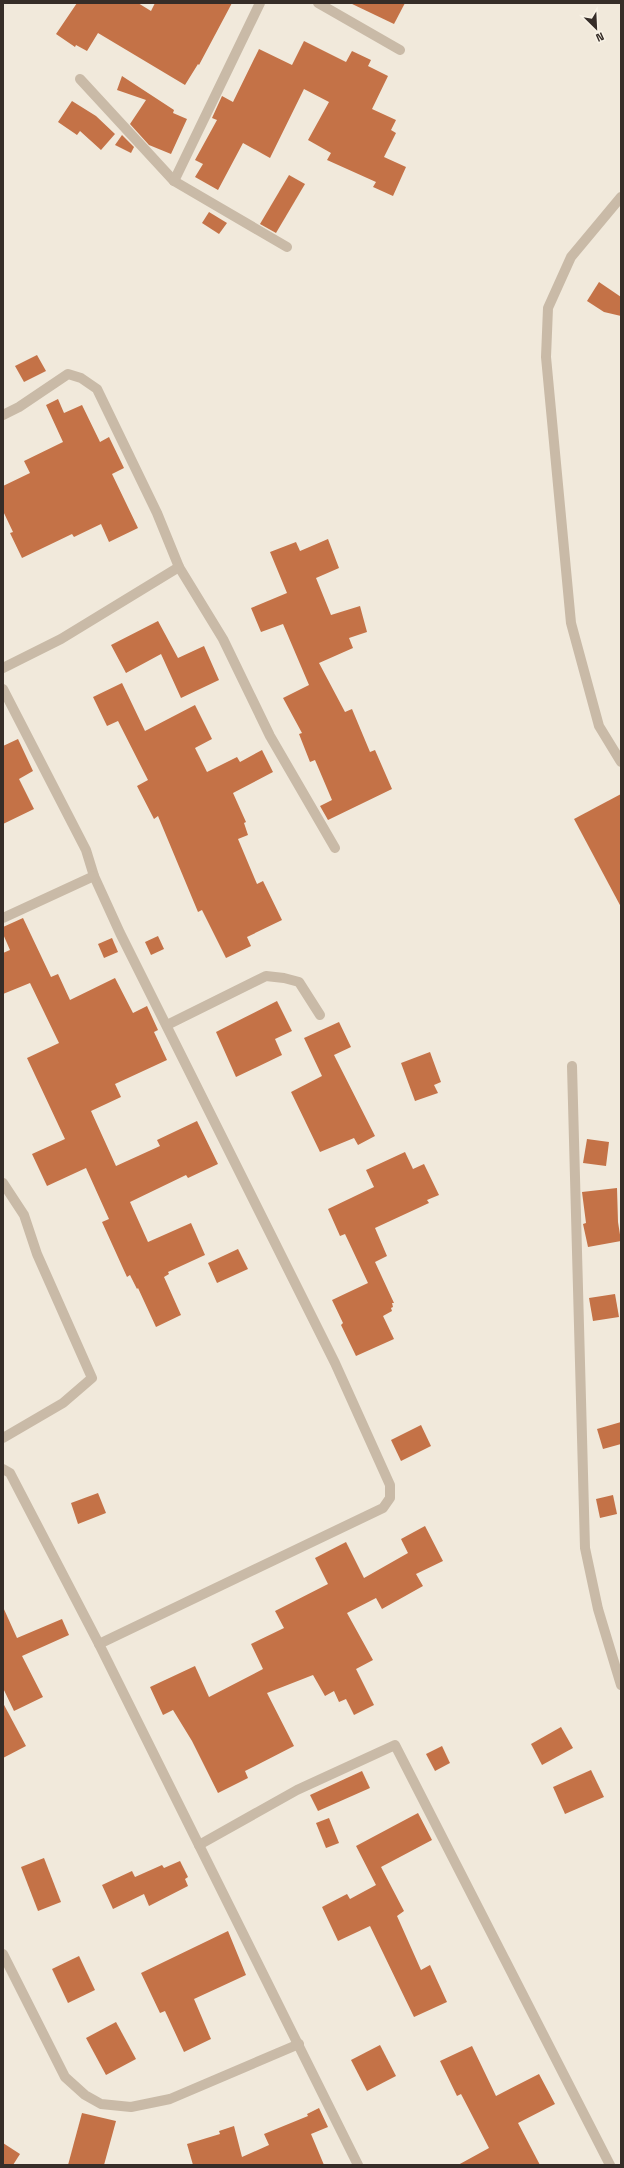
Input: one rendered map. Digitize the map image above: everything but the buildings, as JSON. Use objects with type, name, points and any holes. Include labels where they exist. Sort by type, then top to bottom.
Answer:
[{"type":"street","points":[[174,180],[260,3]]},
{"type":"street","points":[[318,3],[400,50]]},
{"type":"street","points":[[80,79],[174,180],[287,247]]},
{"type":"street","points":[[621,197],[571,258],[548,308],[546,357],[571,623],[599,726],[621,762]]},
{"type":"street","points":[[3,415],[19,407],[68,374],[81,378],[97,389],[157,512],[179,567],[223,640],[270,736],[335,848]]},
{"type":"street","points":[[3,668],[61,639],[179,567]]},
{"type":"street","points":[[3,689],[86,850],[94,876],[120,933],[335,1364],[390,1484],[390,1498],[383,1508],[359,1521],[99,1644]]},
{"type":"street","points":[[3,918],[94,876]]},
{"type":"street","points":[[167,1025],[266,976],[284,978],[299,982],[320,1015]]},
{"type":"street","points":[[572,1066],[585,1548],[598,1609],[621,1685]]},
{"type":"street","points":[[3,1183],[24,1216],[37,1254],[92,1378],[63,1403],[3,1438]]},
{"type":"street","points":[[3,1469],[10,1473],[99,1644],[300,2044],[358,2165]]},
{"type":"street","points":[[199,1845],[297,1790],[395,1745],[610,2165]]},
{"type":"street","points":[[3,1954],[7,1970],[65,2077],[85,2095],[101,2104],[131,2107],[170,2098],[300,2044]]}]
